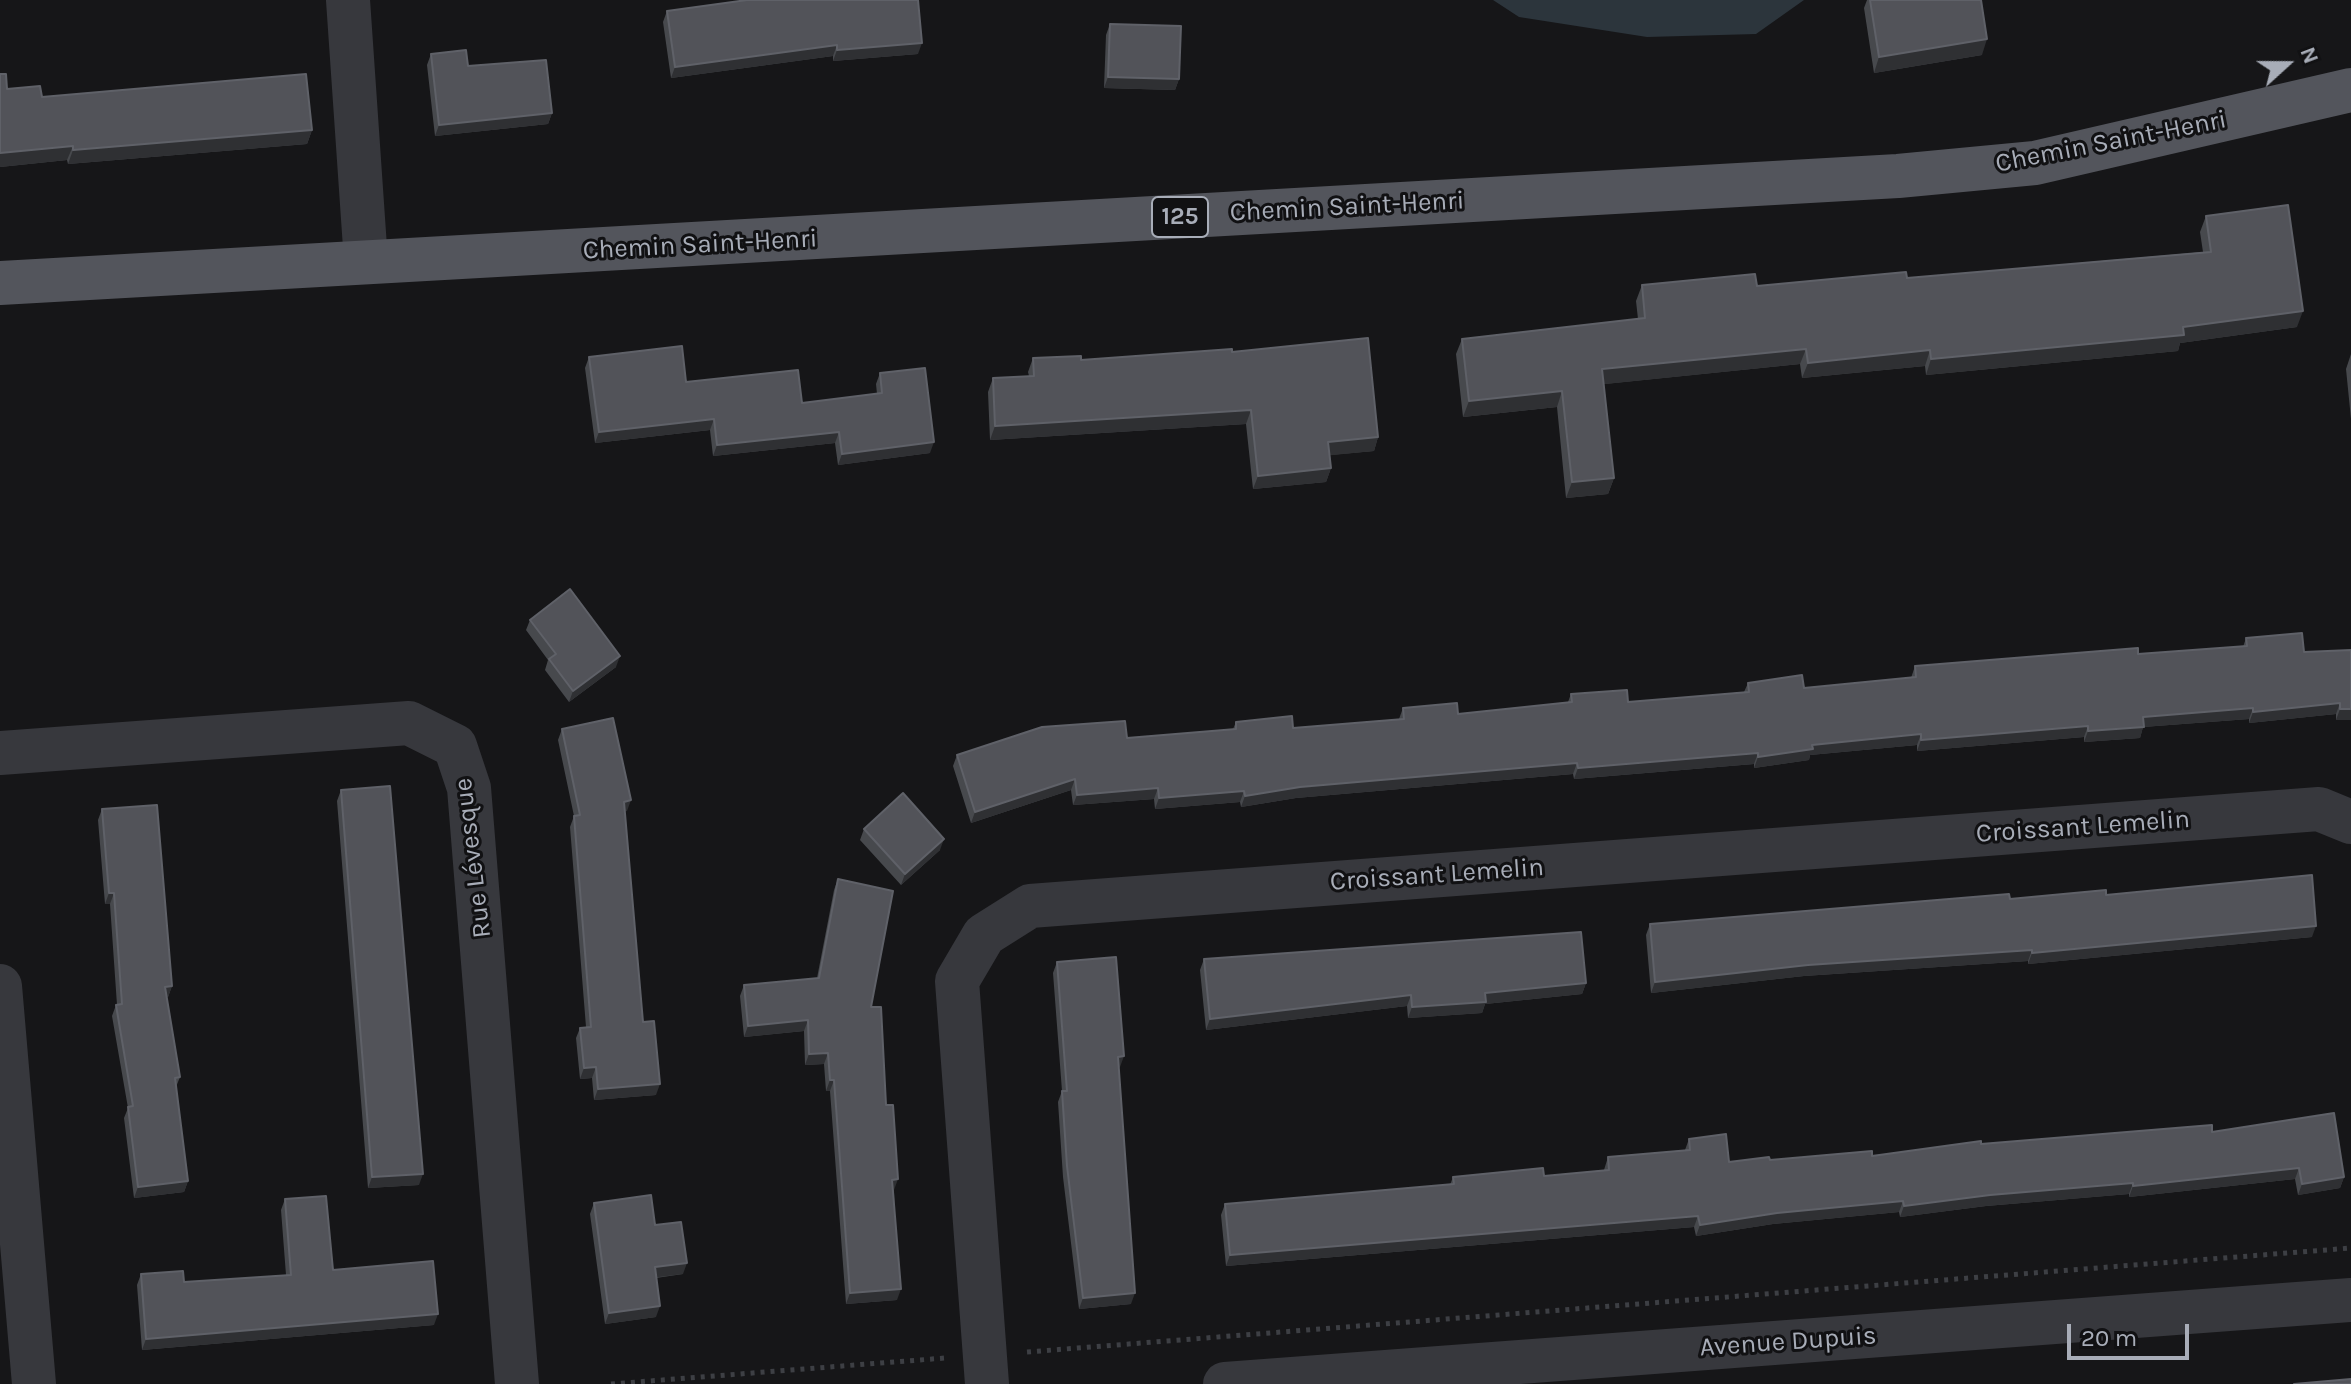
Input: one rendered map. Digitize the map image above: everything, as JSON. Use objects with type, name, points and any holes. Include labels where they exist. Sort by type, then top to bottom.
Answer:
[{"type":"main road","name":"Chemin Saint-Henri","points":[[0,283],[1898,176],[2035,163],[2351,90]]},
{"type":"street","points":[[348,0],[366,262]]},
{"type":"street","name":"Rue Lévesque","points":[[0,753],[409,723],[455,746],[469,788],[517,1384]]},
{"type":"street","name":"Croissant Lemelin","points":[[987,1384],[957,981],[984,935],[1030,906],[2319,809],[2351,822]]},
{"type":"street","points":[[0,986],[34,1384]]},
{"type":"street","name":"Avenue Dupuis","points":[[1225,1384],[1486,1374],[2351,1300]]},
{"type":"path","points":[[1023,1352],[2351,1248]]},
{"type":"path","points":[[611,1384],[949,1358]]},
{"type":"shaded area","points":[[1493,0],[1804,0],[1756,34],[1647,37],[1519,17]]},
{"type":"building","points":[[747,0],[918,0],[922,43],[837,50],[837,45],[675,67],[667,11]]},
{"type":"building","points":[[1870,0],[1981,0],[1987,39],[1879,57]]},
{"type":"building","points":[[1110,24],[1181,26],[1179,79],[1108,77]]},
{"type":"building","points":[[466,50],[468,66],[546,60],[552,113],[439,125],[431,54]]},
{"type":"building","points":[[0,74],[6,74],[7,89],[40,86],[42,97],[306,74],[312,130],[0,153]]},
{"type":"building","points":[[2288,205],[2303,311],[2183,327],[2184,335],[1931,359],[1930,350],[1808,363],[1806,349],[1602,369],[1614,478],[1572,482],[1562,391],[1469,401],[1462,339],[1645,318],[1642,285],[1755,274],[1757,286],[1906,272],[1907,278],[2211,252],[2206,216]]},
{"type":"building","points":[[1368,338],[1378,437],[1328,442],[1331,468],[1258,476],[1251,410],[995,426],[993,378],[1034,376],[1033,358],[1081,356],[1081,360],[1232,349],[1232,352]]},
{"type":"building","points":[[682,346],[686,382],[798,370],[802,403],[882,393],[880,373],[925,368],[934,442],[842,454],[839,432],[717,445],[714,419],[599,432],[589,357]]},
{"type":"building","points":[[570,589],[620,656],[573,691],[549,659],[556,654],[530,620]]},
{"type":"building","points":[[2302,633],[2304,652],[2351,650],[2351,709],[2340,709],[2340,703],[2253,712],[2253,708],[2143,717],[2144,727],[2088,731],[2088,726],[1921,740],[1921,734],[1812,745],[1813,749],[1758,757],[1758,753],[1578,768],[1577,763],[1300,787],[1245,796],[1244,791],[1159,798],[1158,788],[1077,795],[1075,779],[975,812],[957,755],[1042,727],[1125,721],[1127,738],[1236,729],[1236,722],[1292,716],[1293,728],[1404,719],[1403,708],[1457,703],[1458,714],[1572,702],[1571,694],[1627,690],[1628,702],[1749,692],[1748,683],[1802,675],[1804,688],[1916,677],[1915,666],[2138,648],[2138,654],[2247,646],[2246,638]]},
{"type":"building","points":[[613,718],[631,800],[624,802],[643,1022],[654,1021],[660,1084],[598,1089],[596,1067],[584,1068],[580,1028],[591,1027],[574,816],[580,815],[562,729]]},
{"type":"building","points":[[390,786],[423,1174],[372,1177],[341,790]]},
{"type":"building","points":[[903,793],[944,839],[905,874],[864,829]]},
{"type":"building","points":[[157,805],[172,986],[165,987],[180,1077],[175,1078],[188,1181],[138,1187],[128,1107],[133,1106],[116,1005],[122,1004],[114,893],[109,893],[102,809]]},
{"type":"building","points":[[2312,875],[2316,926],[2032,953],[2032,950],[1808,965],[1655,982],[1650,924],[2009,894],[2010,899],[2106,890],[2106,895]]},
{"type":"building","points":[[838,879],[893,891],[871,1007],[881,1007],[886,1105],[893,1105],[898,1179],[892,1180],[901,1289],[850,1293],[834,1080],[830,1080],[828,1053],[809,1054],[808,1020],[748,1026],[744,985],[819,978]]},
{"type":"building","points":[[1581,932],[1586,983],[1485,993],[1486,1002],[1412,1007],[1411,995],[1210,1019],[1204,959]]},
{"type":"building","points":[[1116,957],[1124,1056],[1118,1057],[1135,1293],[1083,1298],[1067,1166],[1062,1091],[1067,1091],[1057,962]]},
{"type":"building","points":[[2334,1113],[2344,1177],[2302,1184],[2299,1168],[2133,1186],[2133,1183],[1990,1195],[1904,1206],[1903,1201],[1777,1213],[1700,1225],[1698,1216],[1230,1255],[1225,1204],[1454,1184],[1453,1177],[1543,1168],[1544,1176],[1609,1170],[1608,1157],[1690,1150],[1689,1139],[1726,1134],[1729,1162],[1872,1151],[1872,1156],[1981,1141],[1981,1144],[2212,1125],[2212,1132]]},
{"type":"building","points":[[651,1195],[655,1225],[681,1222],[687,1263],[655,1267],[660,1306],[609,1313],[594,1203]]},
{"type":"building","points":[[326,1196],[333,1270],[433,1261],[438,1314],[146,1339],[141,1274],[183,1271],[184,1282],[291,1275],[285,1199]]},
{"type":"building","points":[[2351,1379],[2351,1384],[2294,1384]]}]
